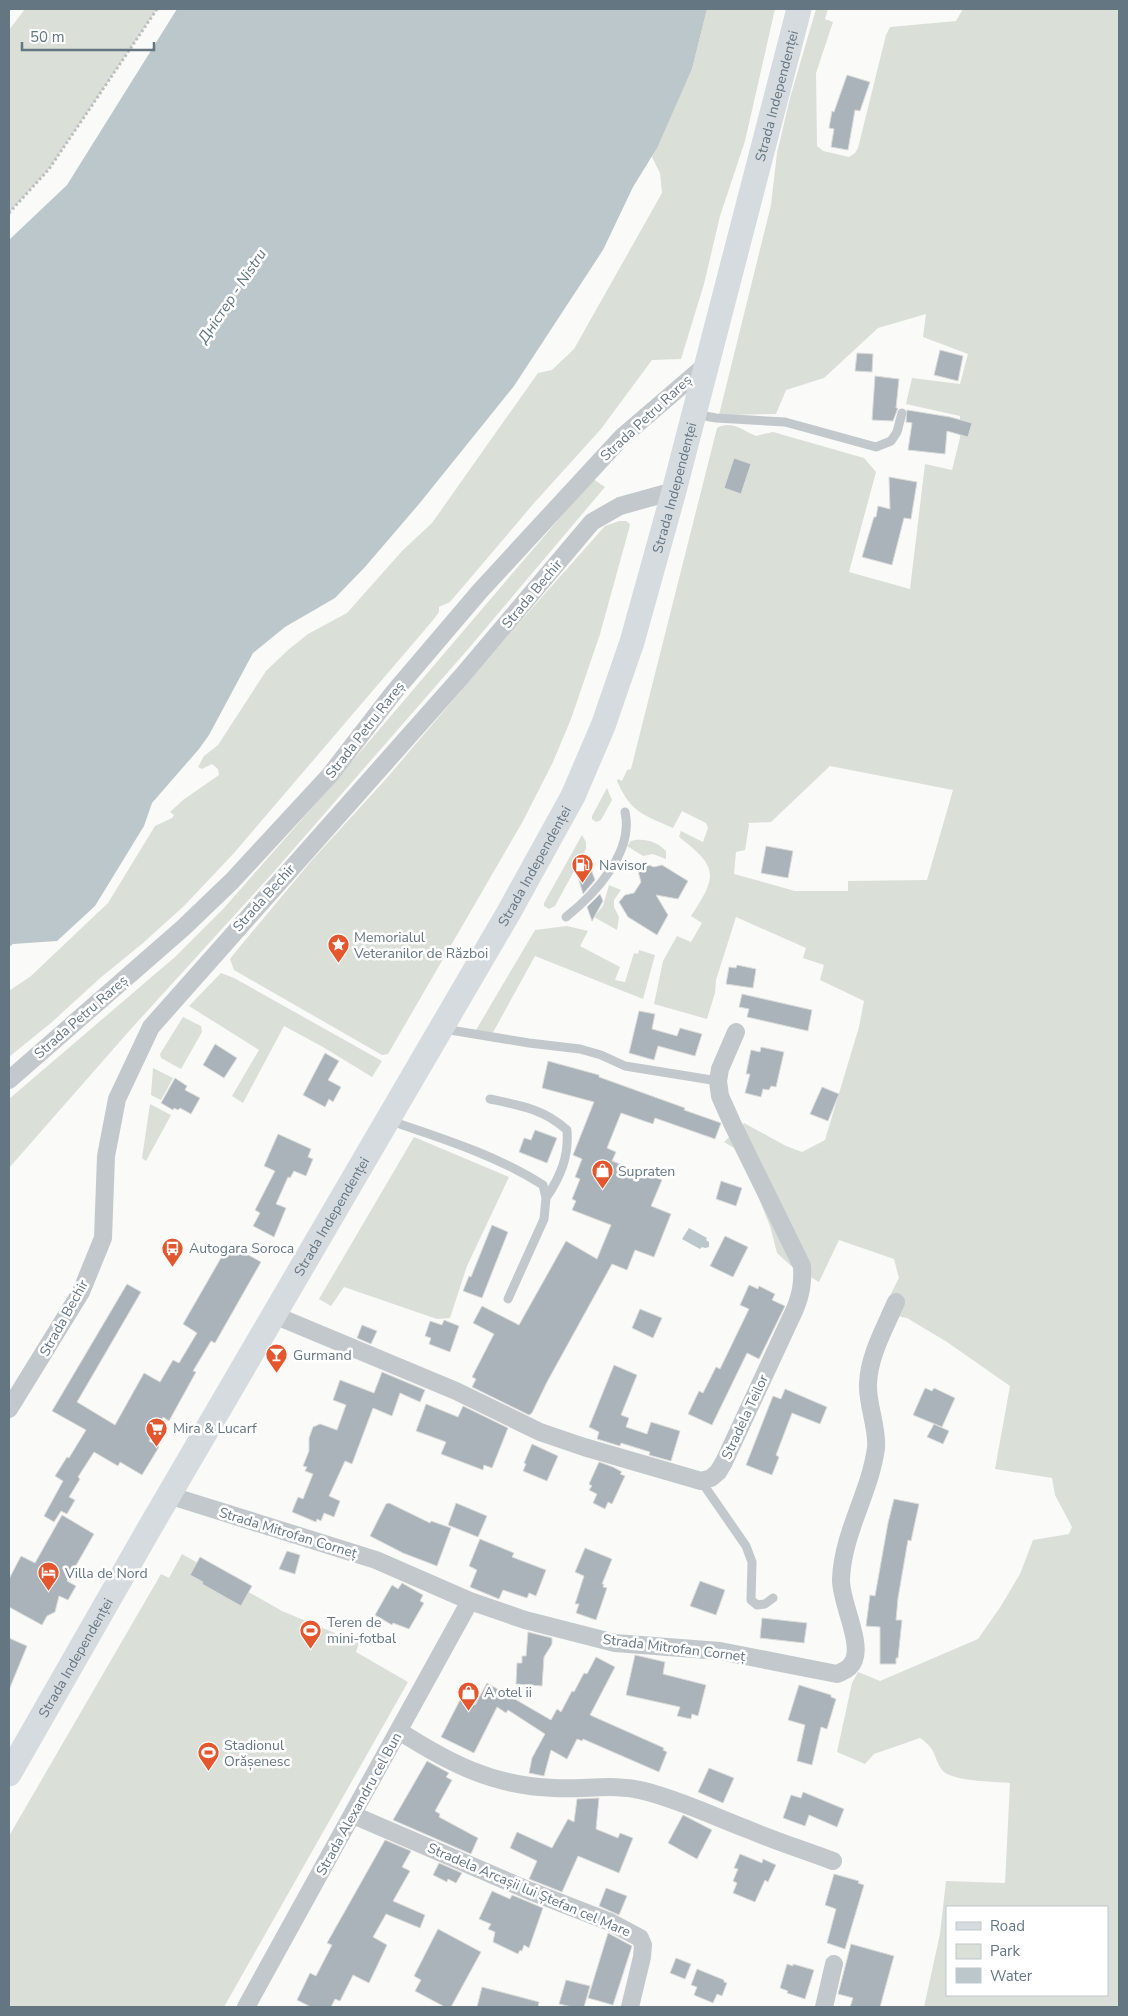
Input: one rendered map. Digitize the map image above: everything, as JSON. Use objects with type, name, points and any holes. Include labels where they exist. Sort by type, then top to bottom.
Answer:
[{"type":"main road","name":"Strada Independenței","points":[[9,1774],[168,1495],[509,912],[573,796],[603,726],[632,642],[674,491],[799,9]]},
{"type":"street","name":"Strada Petru Rareș","points":[[9,1080],[176,934],[232,881],[330,775],[394,692],[480,591],[622,437],[706,364]]},
{"type":"street","name":"Strada Bechir","points":[[9,1409],[81,1292],[103,1238],[106,1156],[117,1099],[151,1027],[462,676],[592,522],[620,506],[674,491]]},
{"type":"street","points":[[718,1081],[720,1069],[736,1032]]},
{"type":"street","name":"Stradela Teilor","points":[[701,1481],[712,1478],[724,1462],[795,1309],[802,1292],[803,1282],[802,1266],[732,1123],[720,1096],[718,1081]]},
{"type":"street","name":"Strada Mitrofan Corneț","points":[[168,1495],[376,1560],[470,1601],[525,1620],[615,1643],[720,1651],[837,1674],[848,1669],[855,1660],[855,1646],[841,1582],[842,1565],[847,1537],[864,1497],[876,1446],[868,1384],[871,1363],[896,1302]]},
{"type":"street","points":[[274,1315],[456,1391],[540,1432],[584,1447],[701,1481]]},
{"type":"street","name":"Strada Alexandru cel Bun","points":[[246,2007],[470,1601]]},
{"type":"street","points":[[399,1731],[425,1748],[474,1772],[493,1779],[554,1788],[615,1786],[643,1791],[672,1799],[833,1861]]},
{"type":"street","name":"Stradela Arcașii lui Ștefan cel Mare","points":[[353,1814],[530,1891],[610,1922],[640,1938],[643,1945],[642,1957],[630,2007]]},
{"type":"street","points":[[824,2007],[834,1964]]},
{"type":"lane","points":[[694,414],[716,418],[785,422],[876,447],[891,441],[897,432],[902,413]]},
{"type":"lane","points":[[566,917],[604,881],[624,839],[628,826],[625,812]]},
{"type":"lane","points":[[441,1028],[482,1036],[580,1049],[601,1055],[625,1066],[718,1081]]},
{"type":"lane","points":[[490,1099],[527,1107],[554,1118],[566,1130],[568,1141],[559,1179],[546,1198]]},
{"type":"lane","points":[[388,1120],[518,1169],[543,1185],[546,1198],[544,1219],[508,1299]]},
{"type":"lane","points":[[701,1481],[746,1546],[752,1562],[752,1600],[757,1604],[765,1604],[773,1598]]},
{"type":"path","points":[[9,213],[49,169],[156,9]]},
{"type":"green space","points":[[25,9],[157,9],[49,169],[9,213],[9,30]]},
{"type":"green space","points":[[707,9],[775,9],[745,141],[720,216],[704,284],[681,359],[652,360],[601,429],[535,502],[450,602],[439,607],[439,612],[434,619],[234,853],[184,906],[52,1022],[9,1057],[9,991],[31,976],[108,903],[155,826],[172,818],[174,815],[170,812],[183,800],[219,775],[218,769],[212,764],[202,769],[198,767],[204,756],[218,745],[266,671],[308,634],[347,613],[403,550],[432,523],[538,373],[552,370],[574,349],[662,193],[660,173],[652,157],[692,69]]},
{"type":"green space","points":[[816,9],[828,9],[825,19],[833,22],[816,73],[817,146],[823,151],[849,157],[858,148],[886,35],[890,27],[956,21],[963,9],[1119,9],[1119,2007],[924,2007],[940,1934],[946,1881],[1005,1883],[1010,1783],[963,1779],[947,1774],[942,1770],[930,1746],[920,1738],[874,1754],[865,1764],[837,1752],[852,1683],[858,1672],[880,1681],[978,1639],[1020,1574],[1033,1540],[1069,1534],[1072,1527],[1055,1495],[1052,1478],[995,1469],[1010,1386],[947,1342],[907,1318],[881,1313],[899,1278],[894,1259],[839,1240],[819,1282],[790,1265],[777,1253],[770,1226],[757,1194],[734,1148],[724,1142],[744,1123],[786,1146],[802,1152],[825,1140],[859,1027],[864,1001],[820,980],[824,965],[803,958],[806,948],[736,917],[716,980],[715,993],[707,1019],[654,1004],[663,961],[677,936],[691,942],[702,923],[691,916],[706,891],[709,881],[710,872],[707,864],[692,847],[679,837],[681,831],[703,842],[708,828],[706,823],[682,811],[673,828],[646,816],[633,807],[622,792],[617,781],[618,779],[622,781],[627,770],[631,769],[717,428],[732,425],[756,436],[773,432],[864,458],[876,472],[849,572],[910,589],[925,464],[952,470],[960,438],[960,416],[906,404],[912,378],[960,384],[968,354],[923,337],[926,314],[878,328],[824,378],[786,390],[776,414],[719,415],[771,205],[777,153],[790,98]],"holes":[[[830,766],[953,790],[927,880],[848,881],[848,891],[795,891],[734,874],[736,852],[745,850],[748,823],[771,822]]]},
{"type":"green space","points":[[593,479],[605,487],[469,648],[271,875],[130,1030],[9,1168],[9,1099],[175,957],[224,908],[325,793]]},
{"type":"green space","points":[[619,521],[626,521],[630,524],[629,529],[600,634],[571,719],[553,762],[523,821],[388,1054],[382,1055],[234,970],[230,959],[312,860],[385,780],[517,625],[605,526]]},
{"type":"green space","points":[[607,788],[612,800],[601,820],[596,822],[592,819],[592,816]]},
{"type":"green space","points":[[582,835],[586,842],[586,849],[555,906],[549,909],[544,906],[544,903]]},
{"type":"green space","points":[[631,841],[656,843],[666,851],[666,859],[653,854],[643,856],[627,846]]},
{"type":"green space","points":[[609,885],[621,890],[614,900],[614,907],[619,917],[617,930],[594,917],[603,906]]},
{"type":"green space","points":[[567,926],[588,931],[580,946],[620,967],[615,980],[625,982],[634,953],[638,954],[639,950],[655,955],[643,999],[535,956],[491,1036],[476,1030],[535,930]]},
{"type":"green space","points":[[221,973],[234,978],[382,1061],[372,1077],[284,1026],[243,1103],[232,1096],[259,1050],[189,1006]]},
{"type":"green space","points":[[183,1017],[201,1026],[202,1032],[181,1069],[161,1058],[160,1054]]},
{"type":"green space","points":[[153,1068],[173,1078],[161,1100],[151,1095]]},
{"type":"green space","points":[[150,1104],[171,1115],[146,1161],[142,1158]]},
{"type":"green space","points":[[414,1137],[509,1177],[467,1266],[450,1318],[437,1319],[344,1287],[331,1306],[319,1299]]},
{"type":"green space","name":"Stadionul Orășenesc","points":[[182,1554],[282,1611],[359,1643],[356,1652],[408,1682],[224,2007],[9,2007],[9,1836],[161,1574],[169,1578]]},
{"type":"water","name":"Дністер - Nistru","points":[[177,9],[707,9],[692,69],[657,148],[633,187],[603,250],[514,386],[419,504],[365,567],[335,598],[285,627],[253,653],[209,735],[152,803],[144,826],[95,906],[57,941],[13,944],[9,947],[9,240],[67,185]]},
{"type":"water","points":[[689,1228],[707,1238],[709,1247],[702,1247],[700,1249],[682,1239]]},
{"type":"building","points":[[847,75],[870,82],[860,111],[855,110],[848,150],[831,147],[834,129],[829,128],[832,111],[834,112]]},
{"type":"building","points":[[940,350],[963,356],[958,381],[934,375]]},
{"type":"building","points":[[857,353],[873,354],[872,372],[855,371]]},
{"type":"building","points":[[875,376],[899,379],[896,408],[898,408],[893,421],[872,420]]},
{"type":"building","points":[[907,410],[950,417],[972,423],[968,437],[947,431],[945,454],[908,450],[912,423],[906,422]]},
{"type":"building","points":[[734,458],[751,464],[741,494],[724,488]]},
{"type":"building","points":[[889,477],[917,482],[911,519],[904,518],[892,565],[862,557],[878,506],[890,509]]},
{"type":"building","points":[[766,846],[793,851],[788,878],[761,873]]},
{"type":"building","points":[[587,858],[595,880],[583,894],[577,873]]},
{"type":"building","points":[[646,864],[654,867],[662,865],[688,881],[678,899],[656,895],[668,915],[657,935],[628,917],[619,902],[625,895],[634,893],[641,882],[638,871],[642,865]]},
{"type":"building","points":[[600,894],[603,901],[592,921],[587,907]]},
{"type":"building","points":[[737,965],[756,969],[753,988],[726,984],[729,967],[736,968]]},
{"type":"building","points":[[742,994],[812,1010],[808,1031],[747,1017],[749,1009],[739,1007]]},
{"type":"building","points":[[639,1011],[655,1014],[652,1029],[677,1036],[680,1028],[702,1034],[695,1056],[658,1046],[654,1060],[629,1053]]},
{"type":"building","points":[[215,1044],[237,1058],[224,1078],[203,1065]]},
{"type":"building","points":[[761,1047],[784,1052],[776,1087],[771,1086],[769,1090],[763,1089],[761,1097],[745,1093],[750,1074],[746,1074],[751,1050],[760,1052]]},
{"type":"building","points":[[325,1053],[339,1061],[328,1080],[341,1087],[333,1102],[329,1099],[325,1107],[303,1095]]},
{"type":"building","points":[[548,1061],[599,1075],[599,1077],[721,1123],[715,1139],[655,1118],[653,1124],[621,1113],[607,1148],[616,1152],[612,1161],[662,1180],[651,1206],[671,1214],[654,1257],[635,1250],[627,1270],[612,1264],[532,1413],[529,1415],[472,1387],[476,1379],[472,1377],[494,1334],[473,1323],[482,1306],[519,1325],[566,1241],[597,1259],[611,1225],[572,1210],[576,1201],[572,1199],[580,1179],[575,1177],[582,1159],[573,1155],[594,1102],[542,1088]]},
{"type":"building","points":[[175,1078],[187,1086],[185,1090],[200,1098],[191,1114],[180,1108],[178,1110],[174,1108],[173,1110],[161,1103]]},
{"type":"building","points":[[822,1087],[839,1094],[828,1121],[810,1114]]},
{"type":"building","points":[[535,1130],[557,1138],[547,1163],[519,1152],[524,1138],[531,1140]]},
{"type":"building","points":[[278,1134],[311,1149],[308,1157],[313,1159],[306,1176],[294,1171],[290,1178],[288,1177],[276,1204],[286,1208],[274,1237],[253,1226],[260,1213],[255,1210],[275,1171],[264,1166]]},
{"type":"building","points":[[721,1181],[742,1188],[736,1206],[716,1199]]},
{"type":"building","points":[[492,1225],[508,1232],[482,1298],[463,1291],[469,1276],[471,1277]]},
{"type":"building","points":[[725,1236],[748,1247],[733,1277],[710,1266]]},
{"type":"building","points":[[229,1244],[261,1262],[215,1343],[211,1341],[193,1371],[196,1372],[169,1421],[163,1417],[149,1441],[159,1447],[142,1475],[120,1462],[118,1466],[94,1452],[78,1477],[80,1479],[69,1497],[75,1500],[67,1514],[61,1511],[54,1522],[44,1516],[63,1481],[55,1476],[67,1457],[69,1458],[86,1430],[52,1411],[127,1284],[141,1292],[77,1402],[115,1425],[144,1373],[160,1382],[173,1360],[179,1363],[197,1333],[183,1324]]},
{"type":"building","points":[[749,1285],[758,1289],[759,1286],[775,1294],[772,1300],[785,1306],[759,1359],[747,1353],[712,1425],[688,1414],[699,1391],[703,1393],[716,1367],[720,1369],[749,1309],[740,1305]]},
{"type":"building","points":[[640,1309],[662,1318],[653,1338],[632,1328]]},
{"type":"building","points":[[444,1320],[459,1326],[450,1352],[429,1344],[431,1338],[425,1336],[430,1321],[442,1325]]},
{"type":"building","points":[[362,1325],[377,1331],[371,1344],[357,1338]]},
{"type":"building","points":[[614,1365],[637,1375],[621,1415],[629,1418],[626,1427],[647,1434],[651,1422],[680,1431],[671,1461],[649,1455],[650,1452],[621,1443],[620,1446],[597,1439],[599,1432],[589,1427]]},
{"type":"building","points":[[382,1372],[425,1390],[420,1402],[400,1393],[392,1416],[373,1408],[352,1464],[345,1461],[329,1496],[340,1501],[334,1517],[324,1513],[321,1521],[317,1519],[316,1522],[292,1512],[298,1497],[303,1499],[313,1474],[305,1471],[307,1467],[303,1466],[309,1451],[309,1438],[313,1427],[320,1424],[337,1430],[346,1405],[333,1400],[340,1380],[374,1393]]},
{"type":"building","points":[[925,1388],[932,1391],[934,1388],[955,1398],[942,1427],[913,1415]]},
{"type":"building","points":[[785,1389],[827,1407],[820,1424],[792,1413],[776,1455],[779,1457],[772,1475],[746,1465],[773,1396],[781,1399]]},
{"type":"building","points":[[426,1404],[458,1417],[463,1406],[508,1428],[492,1468],[484,1465],[483,1470],[441,1454],[446,1442],[416,1431]]},
{"type":"building","points":[[934,1424],[949,1431],[943,1444],[927,1437]]},
{"type":"building","points":[[532,1444],[558,1456],[547,1481],[523,1471],[526,1464],[524,1463]]},
{"type":"building","points":[[599,1462],[613,1467],[625,1476],[612,1504],[608,1502],[605,1509],[593,1503],[597,1494],[589,1490],[592,1486],[589,1484]]},
{"type":"building","points":[[894,1499],[919,1504],[911,1541],[908,1540],[898,1598],[896,1620],[902,1620],[898,1658],[896,1658],[896,1664],[880,1664],[880,1627],[866,1626],[870,1595],[875,1596]]},
{"type":"building","points":[[389,1503],[430,1523],[431,1521],[451,1528],[437,1566],[403,1553],[370,1536],[386,1504]]},
{"type":"building","points":[[456,1503],[487,1516],[478,1537],[448,1525]]},
{"type":"building","points":[[62,1515],[94,1534],[67,1581],[76,1586],[68,1600],[59,1596],[55,1612],[47,1616],[42,1625],[9,1607],[9,1579],[21,1556],[35,1563]]},
{"type":"building","points":[[480,1539],[514,1553],[512,1557],[546,1570],[536,1596],[529,1593],[527,1598],[503,1590],[499,1599],[470,1587],[477,1570],[469,1566]]},
{"type":"building","points":[[585,1548],[612,1559],[602,1584],[604,1584],[603,1587],[607,1588],[596,1620],[576,1613],[579,1604],[575,1604],[584,1576],[575,1572]]},
{"type":"building","points":[[287,1551],[300,1555],[295,1574],[279,1569]]},
{"type":"building","points":[[200,1557],[252,1586],[241,1606],[190,1575]]},
{"type":"building","points":[[700,1581],[725,1590],[716,1615],[690,1606]]},
{"type":"building","points":[[402,1583],[423,1595],[420,1601],[424,1603],[409,1629],[393,1623],[392,1625],[375,1615],[392,1585],[398,1589]]},
{"type":"building","points":[[762,1618],[807,1623],[804,1643],[760,1638]]},
{"type":"building","points":[[528,1632],[552,1638],[552,1644],[544,1657],[542,1686],[516,1684],[517,1663],[522,1663],[522,1656],[526,1656]]},
{"type":"building","points":[[9,1638],[27,1646],[9,1690]]},
{"type":"building","points":[[635,1655],[665,1662],[663,1674],[706,1685],[698,1716],[692,1714],[691,1719],[677,1716],[680,1707],[626,1695]]},
{"type":"building","points":[[596,1657],[615,1667],[590,1715],[664,1748],[663,1750],[667,1752],[659,1772],[583,1739],[582,1741],[577,1739],[567,1759],[551,1750],[544,1776],[529,1773],[532,1758],[545,1734],[508,1710],[506,1713],[497,1707],[474,1753],[441,1737],[461,1698],[475,1705],[487,1683],[551,1720],[557,1709],[561,1712],[572,1691],[574,1692],[584,1673],[587,1674]]},
{"type":"building","points":[[799,1685],[831,1695],[831,1697],[836,1699],[827,1729],[821,1727],[812,1765],[797,1761],[805,1725],[788,1720]]},
{"type":"building","points":[[427,1761],[449,1773],[446,1777],[452,1780],[435,1811],[440,1814],[439,1817],[478,1838],[471,1854],[393,1820]]},
{"type":"building","points":[[709,1768],[734,1778],[723,1803],[698,1792]]},
{"type":"building","points":[[803,1792],[844,1809],[837,1827],[809,1815],[805,1826],[783,1818],[791,1795],[801,1798]]},
{"type":"building","points":[[599,1798],[596,1829],[618,1838],[620,1833],[633,1838],[619,1873],[578,1856],[562,1892],[529,1879],[537,1861],[510,1848],[517,1832],[552,1848],[568,1819],[574,1822],[577,1799]]},
{"type":"building","points":[[683,1815],[712,1830],[697,1859],[668,1843]]},
{"type":"building","points":[[385,1840],[411,1851],[402,1867],[410,1871],[393,1901],[425,1915],[420,1928],[386,1914],[373,1937],[387,1945],[369,1983],[353,1975],[340,2001],[335,1999],[331,2007],[311,2007],[297,2000],[310,1973],[316,1976],[332,1945],[327,1943]]},
{"type":"building","points":[[740,1854],[762,1863],[763,1859],[776,1865],[768,1882],[765,1880],[755,1902],[733,1893],[737,1883],[733,1881],[738,1869],[734,1868]]},
{"type":"building","points":[[439,1863],[462,1873],[456,1883],[448,1879],[447,1882],[433,1875]]},
{"type":"building","points":[[834,1874],[859,1881],[858,1883],[864,1885],[845,1949],[827,1943],[836,1909],[825,1905]]},
{"type":"building","points":[[606,1888],[627,1896],[619,1915],[599,1906]]},
{"type":"building","points":[[492,1891],[510,1899],[512,1895],[543,1908],[529,1948],[524,1945],[522,1951],[520,1950],[518,1954],[493,1942],[495,1932],[488,1929],[491,1924],[479,1919]]},
{"type":"building","points":[[438,1929],[481,1952],[451,2007],[445,2007],[415,1991],[421,1980],[414,1976]]},
{"type":"building","points":[[608,1933],[632,1946],[613,2005],[588,1998]]},
{"type":"building","points":[[851,1944],[894,1956],[880,2007],[850,2007],[853,1998],[838,1994]]},
{"type":"building","points":[[676,1958],[691,1964],[685,1979],[670,1973]]},
{"type":"building","points":[[787,1964],[814,1970],[805,1999],[787,1993],[788,1991],[780,1988]]},
{"type":"building","points":[[697,1969],[727,1983],[722,1996],[717,1994],[713,2003],[694,1995],[697,1987],[691,1985]]},
{"type":"building","points":[[566,1980],[590,1986],[584,2007],[559,2004]]},
{"type":"building","points":[[482,1987],[539,2002],[538,2007],[477,2007]]},
{"type":"place","name":"Navisor","points":[[583,884]]},
{"type":"place","name":"Memorialul Veteranilor de Război","points":[[338,964]]},
{"type":"place","name":"Supraten","points":[[602,1190]]},
{"type":"place","name":"Autogara Soroca","points":[[173,1267]]},
{"type":"place","name":"Gurmand","points":[[277,1374]]},
{"type":"place","name":"Mira & Lucarf","points":[[157,1447]]},
{"type":"place","name":"Villa de Nord","points":[[49,1592]]},
{"type":"place","name":"Teren de mini-fotbal","points":[[311,1649]]},
{"type":"place","name":"A otel ii","points":[[468,1711]]},
{"type":"place","name":"Stadionul Orășenesc","points":[[208,1772]]}]
